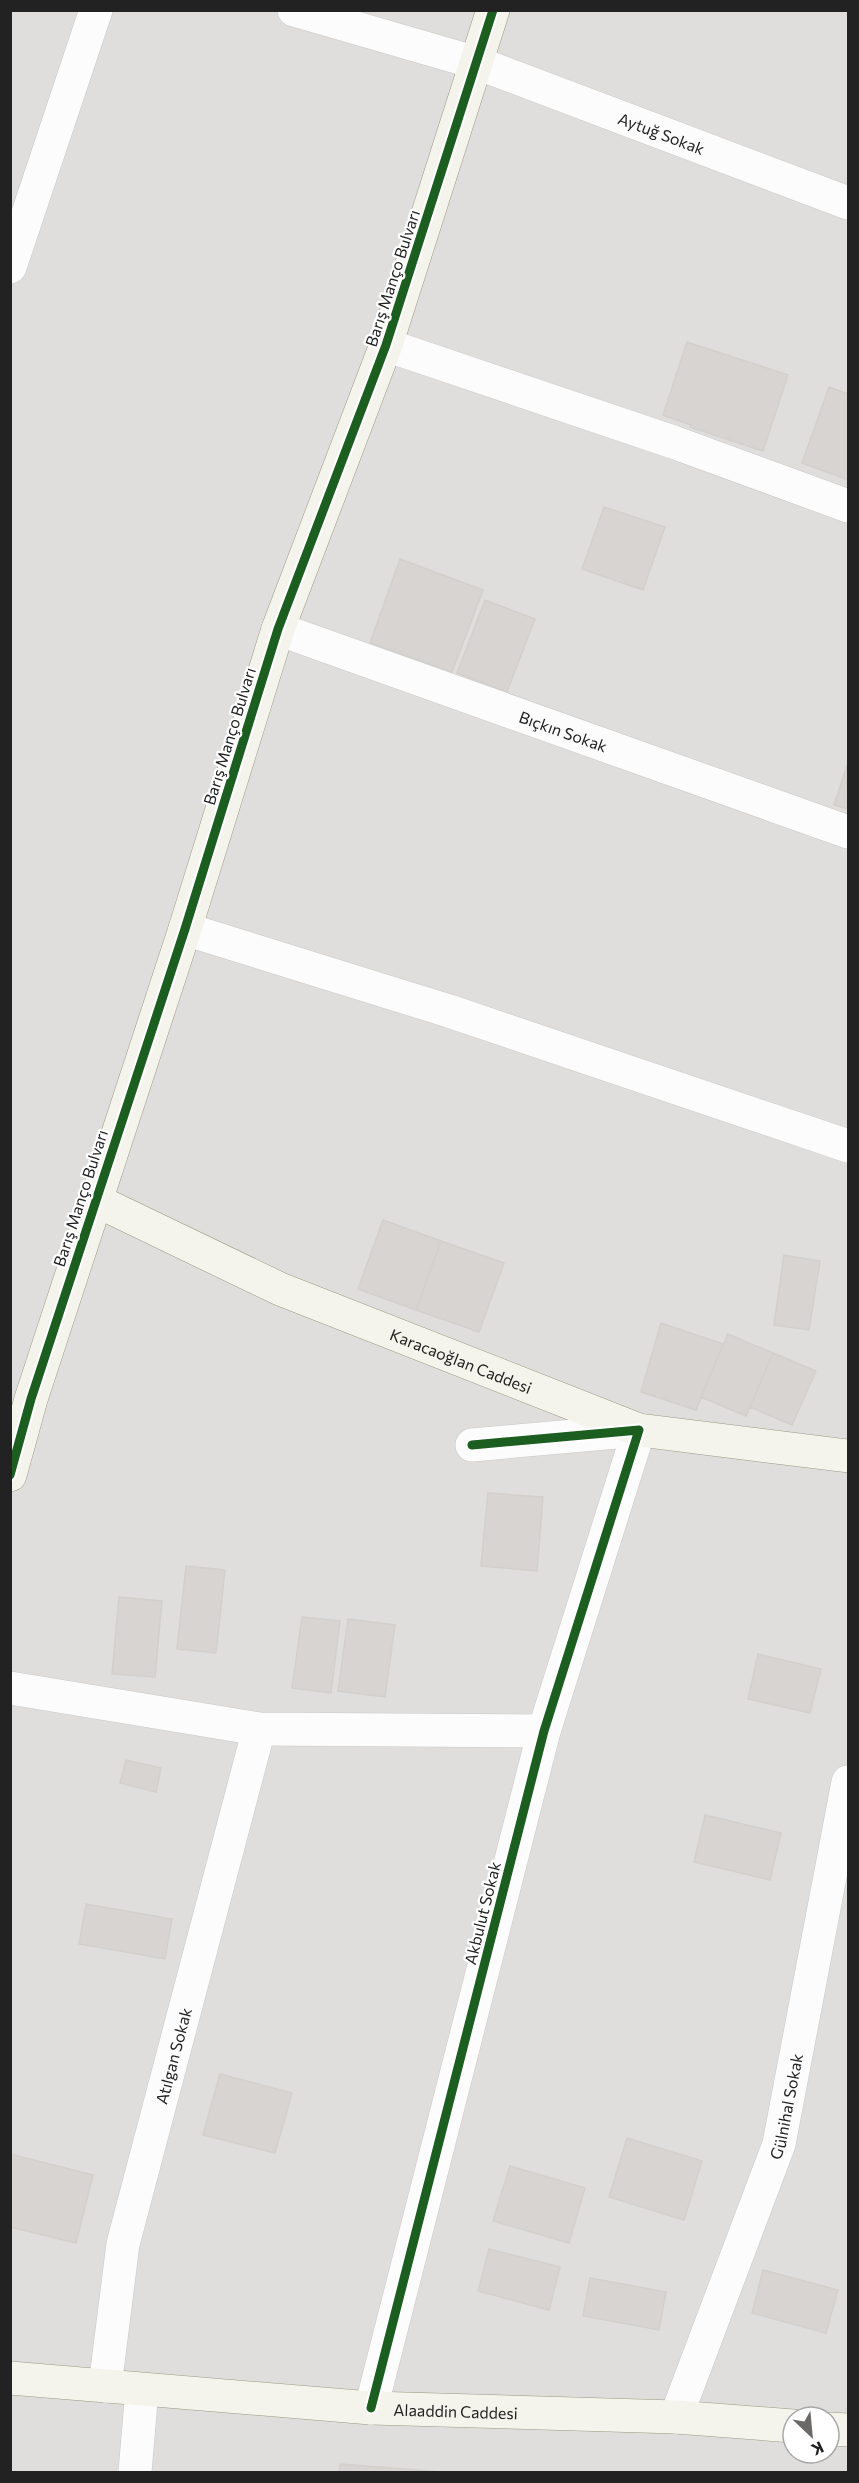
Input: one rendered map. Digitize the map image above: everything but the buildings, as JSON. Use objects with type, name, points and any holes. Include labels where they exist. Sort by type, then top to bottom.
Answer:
[{"type":"street","points":[[10,267],[96,10]]},
{"type":"street","name":"Aytuğ Sokak","points":[[294,10],[477,63],[849,203]]},
{"type":"street","name":"Barış Manço Bulvarı","points":[[10,1475],[31,1399],[185,929],[278,629],[386,345],[493,10]]},
{"type":"street","points":[[386,345],[673,442],[849,506]]},
{"type":"street","name":"Bıçkın Sokak","points":[[278,629],[849,832]]},
{"type":"street","points":[[185,929],[449,1011],[849,1146]]},
{"type":"street","name":"Karacaoğlan Caddesi","points":[[95,1200],[280,1289],[639,1430],[849,1456]]},
{"type":"street","points":[[472,1445],[639,1430]]},
{"type":"street","name":"Akbulut Sokak","points":[[371,2408],[544,1731],[639,1430]]},
{"type":"street","points":[[10,1688],[259,1729],[544,1731]]},
{"type":"street","name":"Atılgan Sokak","points":[[105,2386],[123,2244],[259,1729]]},
{"type":"street","name":"Gülnihal Sokak","points":[[676,2417],[779,2144],[849,1782]]},
{"type":"street","name":"Alaaddin Caddesi","points":[[10,2378],[371,2408],[676,2417],[781,2425]]},
{"type":"street","points":[[135,2472],[142,2390]]},
{"type":"shaded area","points":[[11,11],[848,11],[848,2472],[11,2472]]},
{"type":"cycle path","points":[[10,1475],[31,1399],[185,929],[278,629],[386,345],[493,10]]},
{"type":"cycle path","points":[[371,2408],[544,1731],[639,1430],[472,1445]]}]
